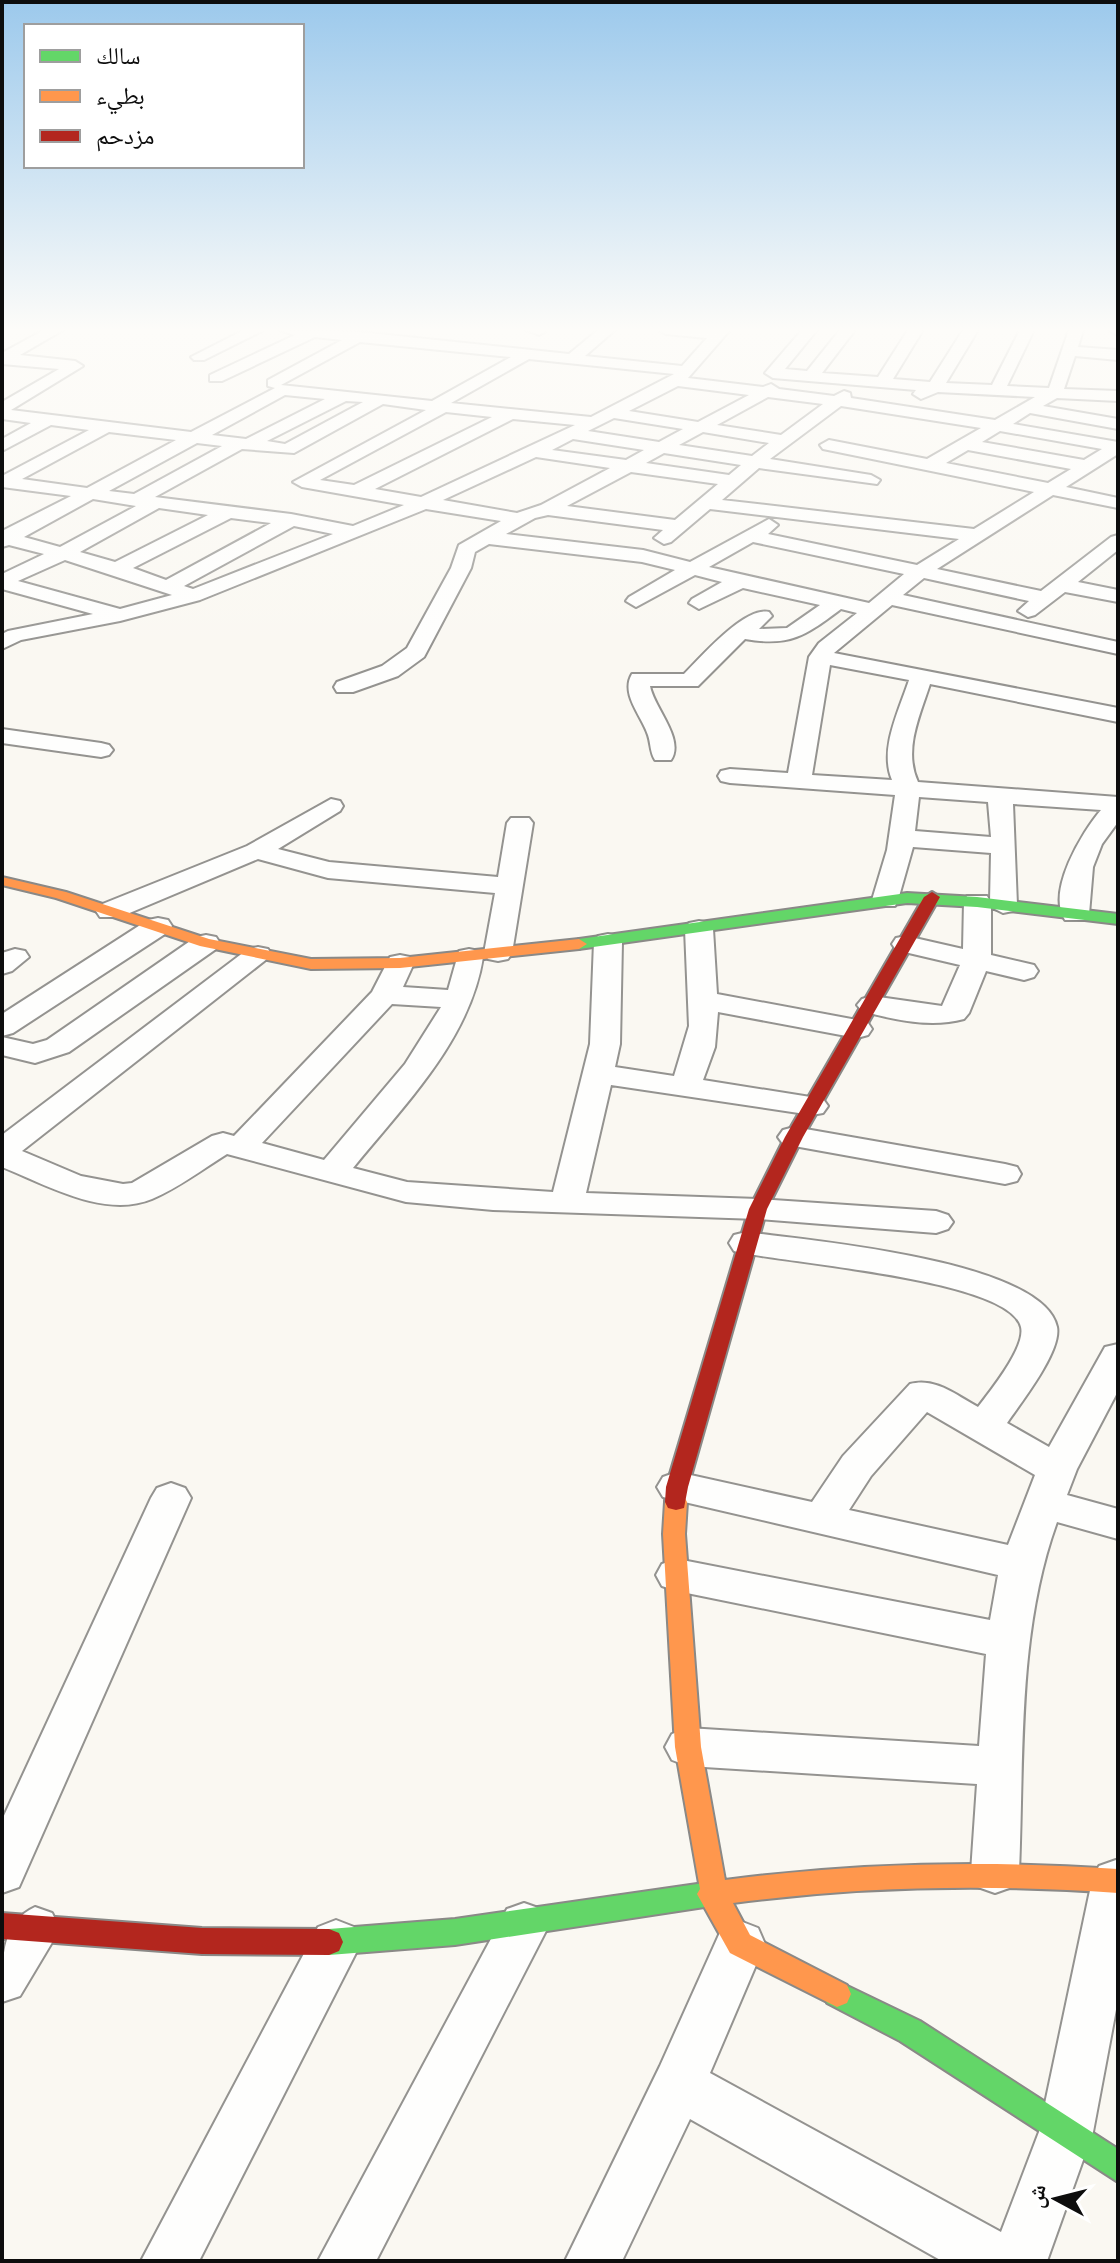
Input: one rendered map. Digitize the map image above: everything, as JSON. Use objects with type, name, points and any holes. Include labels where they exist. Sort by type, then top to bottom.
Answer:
[{"type":"street","points":[[2,446],[20,436]]},
{"type":"street","points":[[3,487],[91,436]]},
{"type":"street","points":[[178,436],[243,445],[296,447],[316,436]]},
{"type":"street","points":[[4,539],[202,436]]},
{"type":"street","points":[[134,501],[263,436]]},
{"type":"street","points":[[384,436],[302,480],[520,519]]},
{"type":"street","points":[[357,491],[467,436]]},
{"type":"street","points":[[6,636],[120,615],[193,596],[424,502],[569,436]]},
{"type":"street","points":[[583,436],[758,460],[871,480]]},
{"type":"street","points":[[345,687],[390,671],[416,652],[461,568],[463,553],[520,519],[548,509],[684,436]]},
{"type":"street","points":[[752,436],[783,440]]},
{"type":"street","points":[[643,556],[789,436]]},
{"type":"street","points":[[792,466],[846,436]]},
{"type":"street","points":[[930,465],[979,436]]},
{"type":"street","points":[[799,780],[820,657],[827,648],[919,572],[1118,447],[1052,436]]},
{"type":"street","points":[[965,444],[1091,463],[1118,464]]},
{"type":"street","points":[[829,445],[1118,503]]},
{"type":"street","points":[[534,452],[731,481]]},
{"type":"street","points":[[811,455],[857,466],[848,476]]},
{"type":"street","points":[[3,487],[29,485],[291,520],[353,532]]},
{"type":"street","points":[[1029,501],[1118,518]]},
{"type":"street","points":[[2,582],[155,503]]},
{"type":"street","points":[[704,503],[977,535]]},
{"type":"street","points":[[548,509],[679,526]]},
{"type":"street","points":[[2,582],[70,599],[109,585],[228,512]]},
{"type":"street","points":[[522,543],[569,512]]},
{"type":"street","points":[[636,601],[790,512]]},
{"type":"street","points":[[109,585],[162,585],[291,520]]},
{"type":"street","points":[[752,536],[919,572],[1053,592],[1118,596]]},
{"type":"street","points":[[487,538],[643,556],[837,602],[881,604],[1009,625],[1118,648]]},
{"type":"street","points":[[4,539],[63,553],[109,585],[162,585],[193,596]]},
{"type":"street","points":[[1009,625],[1118,541]]},
{"type":"street","points":[[271,565],[321,569]]},
{"type":"street","points":[[699,603],[740,581]]},
{"type":"street","points":[[109,585],[120,615]]},
{"type":"street","points":[[742,632],[788,637],[837,602]]},
{"type":"street","points":[[663,755],[661,731],[639,691],[638,682],[645,678],[690,681],[723,646],[762,616]]},
{"type":"street","points":[[1088,641],[1108,624]]},
{"type":"street","points":[[820,657],[1118,715]]},
{"type":"street","points":[[885,900],[902,838],[908,788],[900,770],[901,739],[922,676]]},
{"type":"street","points":[[2,736],[101,750]]},
{"type":"street","points":[[730,776],[1118,805]]},
{"type":"street","points":[[705,1001],[864,1017],[949,1015],[957,1009],[977,959],[1004,846],[1000,796]]},
{"type":"street","points":[[1075,914],[1076,884],[1084,851],[1118,805]]},
{"type":"street","points":[[110,911],[256,851],[331,806]]},
{"type":"street","points":[[331,1173],[418,1066],[484,955],[508,886],[520,823]]},
{"type":"street","points":[[902,838],[1004,846]]},
{"type":"street","points":[[256,851],[328,870],[508,886]]},
{"type":"street","points":[[2,881],[110,911],[206,943],[311,964],[400,963],[608,942],[885,900],[932,897],[1118,919]]},
{"type":"street","points":[[932,897],[794,1137],[758,1209],[746,1243],[677,1487],[674,1534],[688,1747],[714,1894],[740,1944],[910,2031],[1118,2167]]},
{"type":"street","points":[[2,1027],[158,926]]},
{"type":"street","points":[[685,1089],[700,1047],[705,1001],[699,929]]},
{"type":"street","points":[[567,1204],[605,1044],[608,942]]},
{"type":"street","points":[[2,1046],[35,1054],[58,1046],[206,943]]},
{"type":"street","points":[[906,944],[1024,971]]},
{"type":"street","points":[[2,953],[15,957],[2,965]]},
{"type":"street","points":[[2,1153],[258,955]]},
{"type":"street","points":[[240,1148],[385,995],[400,963]]},
{"type":"street","points":[[385,995],[460,999]]},
{"type":"street","points":[[598,1074],[812,1106]]},
{"type":"street","points":[[794,1137],[1005,1174]]},
{"type":"street","points":[[2,1153],[94,1190],[125,1195],[140,1192],[223,1143],[406,1192],[567,1204],[758,1209],[936,1222]]},
{"type":"street","points":[[746,1243],[911,1267],[963,1279],[1018,1299],[1033,1310],[1040,1324],[1035,1349],[984,1427]]},
{"type":"street","points":[[995,1872],[1008,1641],[1021,1564],[1052,1486],[1118,1356]]},
{"type":"street","points":[[823,1518],[857,1466],[923,1393],[984,1427],[1052,1486],[1118,1524]]},
{"type":"street","points":[[677,1487],[1021,1564]]},
{"type":"street","points":[[2,1872],[171,1498]]},
{"type":"street","points":[[677,1575],[1008,1641]]},
{"type":"street","points":[[688,1747],[999,1766]]},
{"type":"street","points":[[2,1979],[18,1928],[336,1943],[524,1925],[714,1894],[855,1878],[995,1872],[1117,1881],[1066,2132],[1019,2261]]},
{"type":"street","points":[[346,2261],[524,1925]]},
{"type":"street","points":[[169,2261],[336,1943]]},
{"type":"street","points":[[593,2261],[679,2084],[740,1944]]},
{"type":"street","points":[[679,2084],[997,2261]]},
{"type":"traffic: fast","points":[[579,944],[907,898],[977,902],[1118,919]]},
{"type":"traffic: fast","points":[[329,1942],[455,1932],[711,1894]]},
{"type":"traffic: fast","points":[[837,1994],[910,2031],[1118,2167]]},
{"type":"traffic: slow","points":[[2,881],[61,895],[206,943],[311,964],[400,963],[579,944]]},
{"type":"traffic: slow","points":[[676,1502],[674,1534],[688,1747],[714,1894],[740,1944],[837,1994]]},
{"type":"traffic: slow","points":[[711,1894],[813,1882],[914,1876],[1016,1876],[1118,1881]]},
{"type":"traffic: jam","points":[[676,1502],[677,1487],[758,1209],[794,1137],[932,897]]},
{"type":"traffic: jam","points":[[2,1926],[202,1941],[329,1942]]}]
